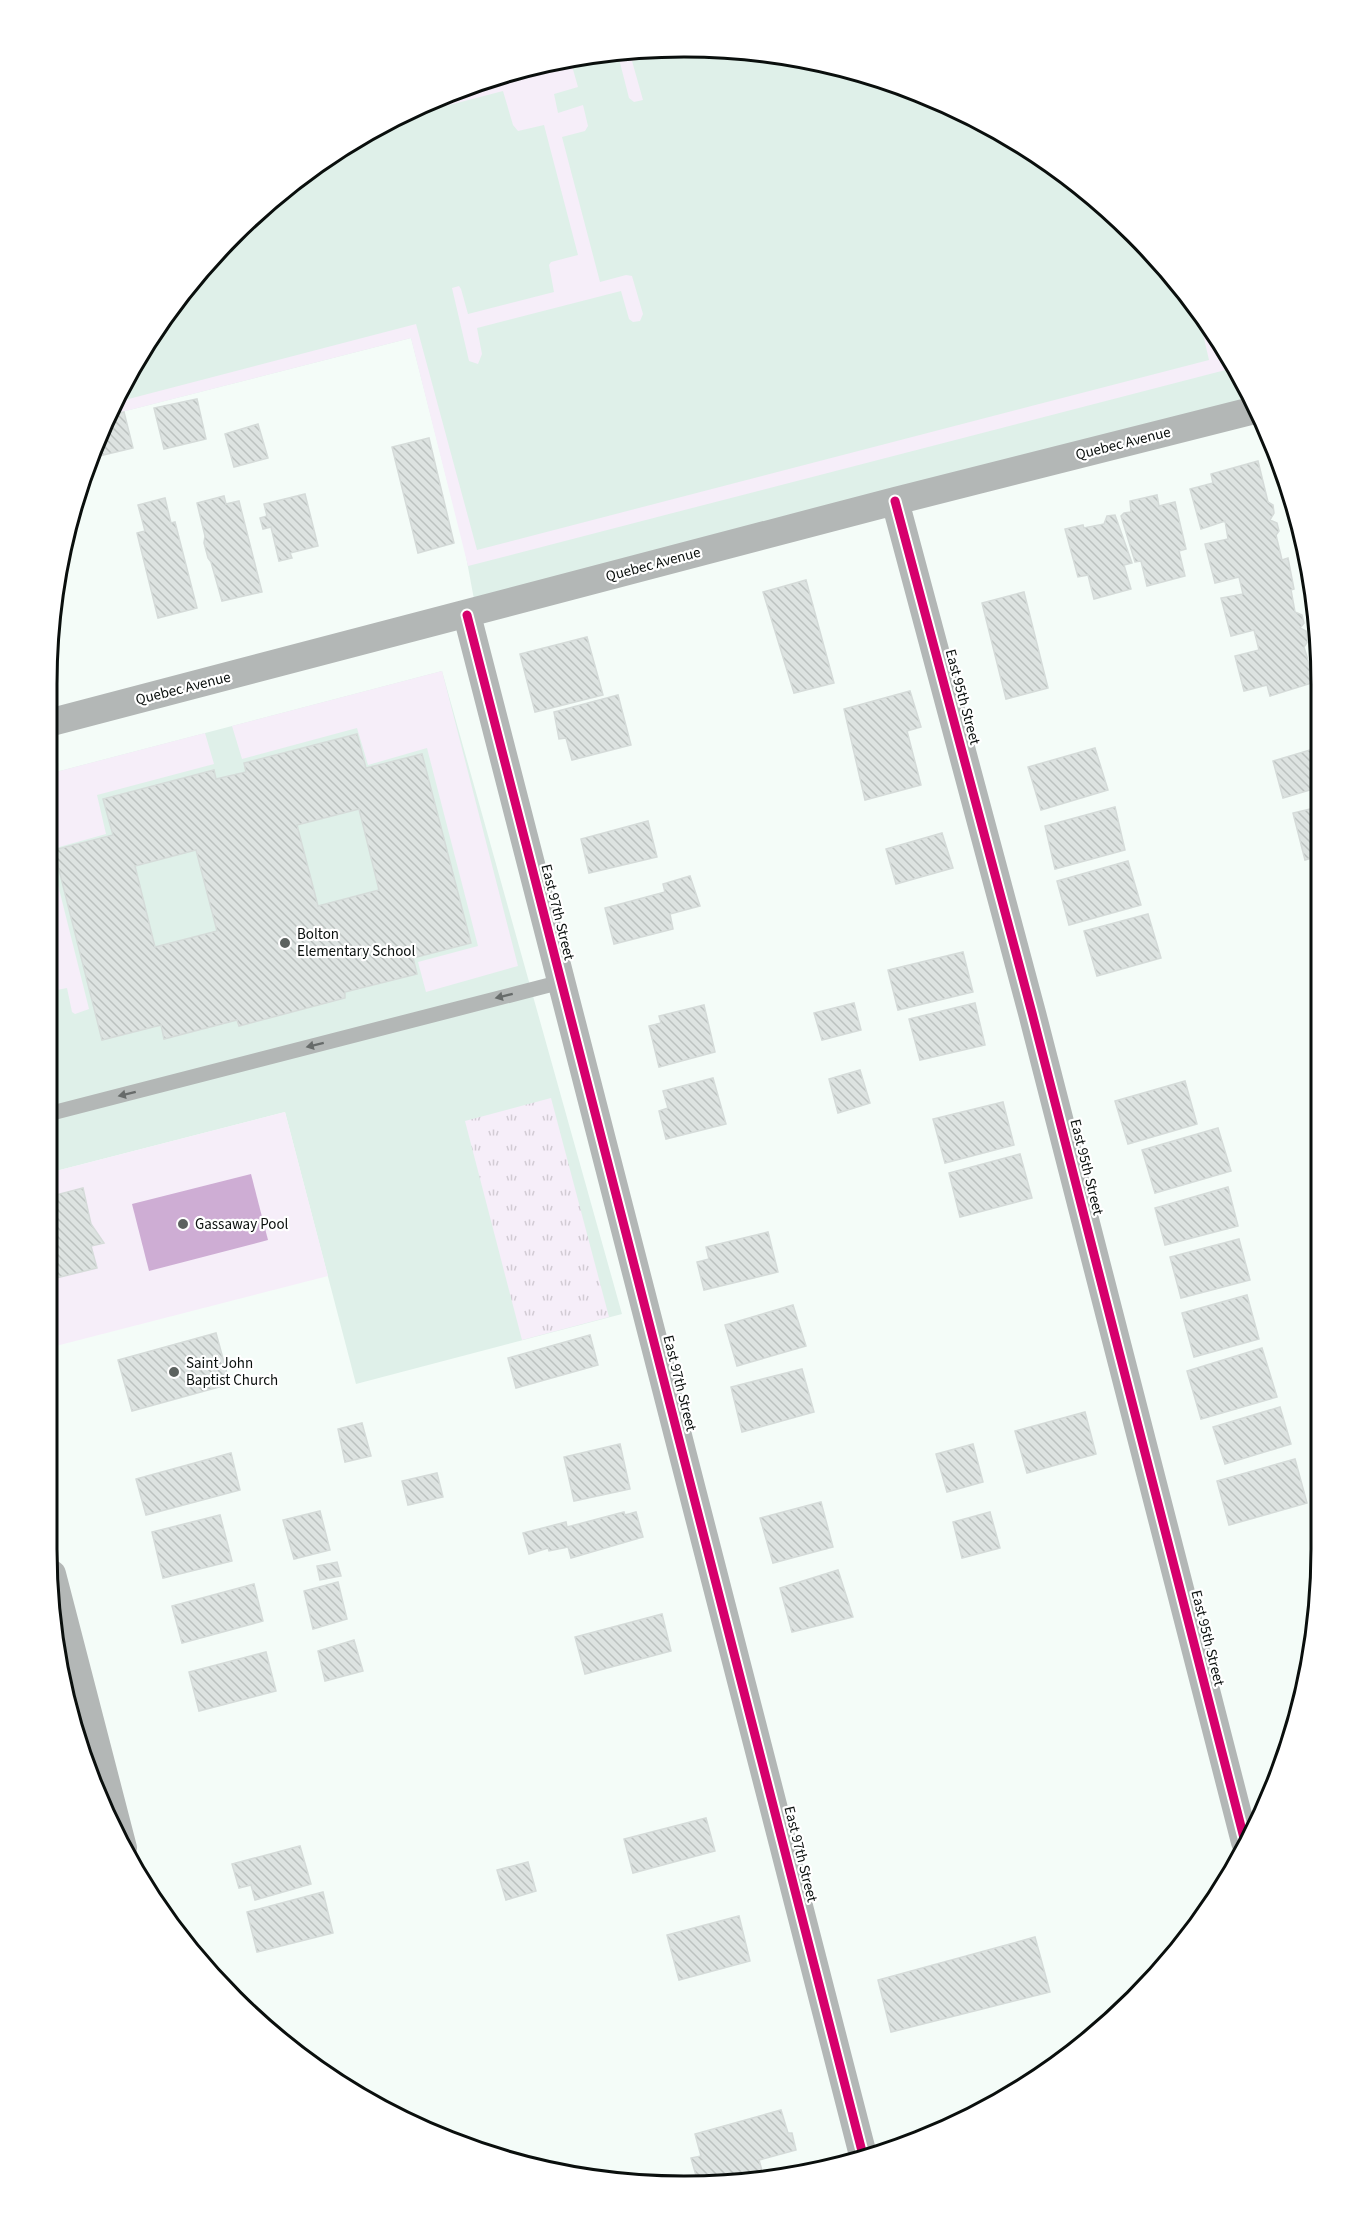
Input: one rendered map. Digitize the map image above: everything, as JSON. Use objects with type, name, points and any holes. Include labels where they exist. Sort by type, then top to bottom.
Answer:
[{"type":"street","name":"Quebec Avenue","points":[[57,721],[895,501],[1248,412]]},
{"type":"street","name":"East 95th Street","points":[[895,501],[1032,1012],[1243,1833]]},
{"type":"street","name":"East 97th Street","points":[[466,615],[862,2150]]},
{"type":"street","points":[[59,1601],[111,1803]]},
{"type":"lane","points":[[57,1112],[561,982]]},
{"type":"shaded area","points":[[643,58],[725,58],[806,69],[886,90],[961,122],[998,141],[1032,163],[1097,213],[1155,271],[1205,336],[1248,412],[476,610],[465,551],[411,338],[119,413],[141,370],[163,336],[213,271],[241,241],[302,187],[371,141],[444,105],[522,78],[602,62]]},
{"type":"shaded area","name":"Bolton Elementary School","points":[[442,671],[622,1314],[356,1384],[285,1112],[57,1171],[57,772]]},
{"type":"shaded area","points":[[251,1174],[268,1240],[149,1271],[132,1204]]},
{"type":"green space","points":[[644,58],[632,61],[643,100],[634,102],[629,98],[619,60]]},
{"type":"green space","points":[[572,67],[578,87],[554,94],[558,113],[583,105],[588,126],[585,131],[562,137],[600,282],[626,275],[632,276],[643,314],[640,321],[633,322],[629,319],[621,291],[477,328],[482,354],[478,364],[469,361],[452,288],[459,286],[461,289],[468,314],[554,292],[549,265],[551,262],[578,255],[544,125],[518,131],[513,125],[503,91],[437,108],[482,90],[522,78]]},
{"type":"green space","points":[[416,324],[477,550],[1209,360],[1203,334],[1226,370],[468,566],[411,338],[119,413],[126,400]]},
{"type":"green space","points":[[442,671],[518,966],[426,992],[418,962],[478,946],[427,748],[368,765],[357,728],[242,759],[232,726]]},
{"type":"green space","points":[[205,733],[214,764],[97,795],[106,834],[57,848],[57,772]]},
{"type":"green space","points":[[57,881],[89,1009],[75,1014],[72,1012],[67,988],[57,990]]},
{"type":"green space","points":[[551,1098],[609,1317],[522,1340],[465,1121]]},
{"type":"green space","name":"Gassaway Pool","points":[[285,1112],[328,1276],[57,1346],[57,1171]]},
{"type":"building","points":[[197,399],[206,439],[164,449],[154,408]]},
{"type":"building","points":[[124,412],[133,448],[100,456],[105,444],[119,413]]},
{"type":"building","points":[[258,424],[268,458],[234,467],[225,434]]},
{"type":"building","points":[[429,438],[454,543],[418,553],[392,447]]},
{"type":"building","points":[[1258,461],[1268,502],[1273,505],[1274,513],[1270,520],[1277,523],[1279,531],[1276,535],[1282,560],[1288,558],[1294,589],[1291,590],[1295,612],[1302,615],[1304,623],[1300,628],[1306,631],[1308,641],[1304,647],[1311,667],[1311,683],[1270,696],[1267,685],[1244,691],[1235,656],[1259,650],[1254,630],[1231,636],[1221,598],[1243,594],[1239,577],[1215,583],[1205,544],[1228,539],[1225,521],[1201,529],[1190,489],[1213,483],[1211,474]]},
{"type":"building","points":[[305,494],[318,546],[290,553],[292,558],[279,561],[271,527],[263,529],[260,518],[267,516],[264,504]]},
{"type":"building","points":[[1157,495],[1159,506],[1175,502],[1186,549],[1179,551],[1185,576],[1147,586],[1141,561],[1135,562],[1121,516],[1131,512],[1130,501]]},
{"type":"building","points":[[224,496],[226,504],[239,501],[262,592],[222,601],[204,543],[205,536],[197,503]]},
{"type":"building","points":[[165,498],[171,523],[175,522],[197,608],[158,618],[137,533],[145,531],[138,505]]},
{"type":"building","points":[[1115,515],[1132,563],[1124,565],[1131,589],[1094,599],[1088,575],[1078,577],[1065,529],[1104,524],[1107,516]]},
{"type":"building","points":[[806,580],[834,683],[794,693],[763,592]]},
{"type":"building","points":[[1024,592],[1048,688],[1006,699],[982,603]]},
{"type":"building","points":[[587,637],[603,695],[535,712],[520,654]]},
{"type":"building","points":[[910,691],[921,727],[907,731],[921,785],[865,800],[844,709]]},
{"type":"building","points":[[618,695],[631,745],[572,760],[566,738],[559,739],[554,712]]},
{"type":"building","name":"Bolton Elementary School","points":[[357,734],[366,768],[422,754],[471,943],[413,958],[417,974],[345,992],[345,998],[239,1026],[237,1020],[164,1039],[161,1025],[102,1040],[57,862],[57,849],[113,835],[103,799],[214,770],[216,779],[246,772],[244,763]],"holes":[[[359,809],[379,890],[318,906],[297,825]],[[196,850],[217,931],[155,947],[135,866]]]},
{"type":"building","points":[[1095,748],[1108,790],[1041,810],[1028,767]]},
{"type":"building","points":[[1311,750],[1311,790],[1283,798],[1273,761]]},
{"type":"building","points":[[1115,807],[1125,850],[1055,869],[1045,826]]},
{"type":"building","points":[[1311,809],[1311,858],[1305,860],[1293,813]]},
{"type":"building","points":[[648,821],[657,857],[589,873],[581,839]]},
{"type":"building","points":[[942,833],[953,868],[896,884],[886,849]]},
{"type":"building","points":[[1128,861],[1141,905],[1069,925],[1057,881]]},
{"type":"building","points":[[690,876],[700,906],[670,914],[673,929],[614,944],[605,908],[665,892],[663,884]]},
{"type":"building","points":[[1148,914],[1161,958],[1097,976],[1084,931]]},
{"type":"building","points":[[963,952],[973,992],[898,1010],[888,970]]},
{"type":"building","points":[[854,1003],[861,1030],[822,1040],[814,1013]]},
{"type":"building","points":[[975,1003],[985,1045],[920,1060],[909,1019]]},
{"type":"building","points":[[704,1005],[715,1052],[659,1067],[649,1026],[661,1023],[659,1016]]},
{"type":"building","points":[[860,1070],[870,1103],[838,1113],[829,1079]]},
{"type":"building","points":[[713,1078],[726,1124],[666,1139],[659,1111],[668,1108],[663,1091]]},
{"type":"building","points":[[1185,1081],[1197,1124],[1128,1144],[1115,1101]]},
{"type":"building","points":[[1003,1102],[1014,1145],[945,1163],[933,1119]]},
{"type":"building","points":[[1218,1128],[1231,1171],[1155,1193],[1142,1150]]},
{"type":"building","points":[[1020,1154],[1032,1198],[960,1217],[949,1173]]},
{"type":"building","points":[[1228,1187],[1238,1226],[1165,1245],[1155,1208]]},
{"type":"building","points":[[83,1188],[91,1224],[104,1243],[91,1246],[97,1268],[57,1278],[57,1195]]},
{"type":"building","points":[[768,1232],[778,1272],[704,1290],[697,1262],[709,1259],[706,1247]]},
{"type":"building","points":[[1239,1239],[1250,1280],[1181,1298],[1170,1257]]},
{"type":"building","points":[[1247,1295],[1259,1339],[1194,1357],[1182,1313]]},
{"type":"building","points":[[793,1305],[806,1346],[737,1366],[725,1325]]},
{"type":"building","name":"Saint John Baptist Church","points":[[216,1333],[230,1384],[132,1411],[118,1360]]},
{"type":"building","points":[[590,1335],[598,1365],[516,1388],[508,1358]]},
{"type":"building","points":[[1262,1348],[1277,1397],[1201,1419],[1187,1371]]},
{"type":"building","points":[[802,1369],[814,1412],[742,1432],[731,1387]]},
{"type":"building","points":[[1280,1407],[1291,1444],[1225,1464],[1213,1427]]},
{"type":"building","points":[[1085,1412],[1096,1454],[1027,1473],[1015,1431]]},
{"type":"building","points":[[362,1423],[371,1456],[345,1462],[338,1429]]},
{"type":"building","points":[[620,1444],[630,1489],[574,1501],[564,1457]]},
{"type":"building","points":[[973,1444],[983,1482],[947,1492],[936,1454]]},
{"type":"building","points":[[231,1453],[240,1490],[146,1515],[136,1479]]},
{"type":"building","points":[[1295,1459],[1307,1503],[1229,1525],[1217,1481]]},
{"type":"building","points":[[437,1473],[443,1497],[408,1505],[402,1481]]},
{"type":"building","points":[[821,1502],[833,1547],[773,1563],[760,1518]]},
{"type":"building","points":[[320,1511],[330,1550],[294,1559],[283,1520]]},
{"type":"building","points":[[624,1512],[625,1515],[636,1512],[643,1537],[571,1558],[568,1547],[549,1551],[548,1548],[529,1554],[523,1533],[566,1522],[567,1527]]},
{"type":"building","points":[[990,1512],[1000,1548],[962,1558],[953,1522]]},
{"type":"building","points":[[220,1515],[232,1561],[163,1578],[152,1532]]},
{"type":"building","points":[[337,1562],[341,1576],[320,1580],[317,1566]]},
{"type":"building","points":[[838,1570],[853,1617],[792,1632],[780,1588]]},
{"type":"building","points":[[338,1582],[347,1619],[313,1629],[304,1591]]},
{"type":"building","points":[[254,1584],[263,1621],[182,1643],[172,1606]]},
{"type":"building","points":[[662,1614],[671,1651],[585,1674],[575,1637]]},
{"type":"building","points":[[354,1640],[363,1671],[325,1681],[318,1651]]},
{"type":"building","points":[[266,1652],[276,1691],[199,1711],[189,1672]]},
{"type":"building","points":[[706,1818],[715,1851],[633,1873],[624,1839]]},
{"type":"building","points":[[300,1846],[311,1884],[255,1900],[251,1885],[239,1888],[232,1864]]},
{"type":"building","points":[[528,1862],[536,1891],[506,1900],[497,1870]]},
{"type":"building","points":[[323,1892],[333,1933],[257,1952],[247,1912]]},
{"type":"building","points":[[739,1916],[750,1961],[679,1980],[667,1935]]},
{"type":"building","points":[[1035,1937],[1050,1992],[891,2032],[878,1980]]},
{"type":"building","points":[[781,2110],[788,2133],[792,2133],[796,2150],[759,2160],[762,2171],[696,2176],[691,2158],[701,2156],[695,2134]]},
{"type":"cycle path","points":[[895,501],[1032,1013],[1243,1833]]},
{"type":"cycle path","points":[[467,615],[862,2150]]},
{"type":"place","name":"Bolton Elementary School","points":[[285,943]]},
{"type":"place","name":"Gassaway Pool","points":[[183,1224]]},
{"type":"place","name":"Saint John Baptist Church","points":[[174,1372]]}]
